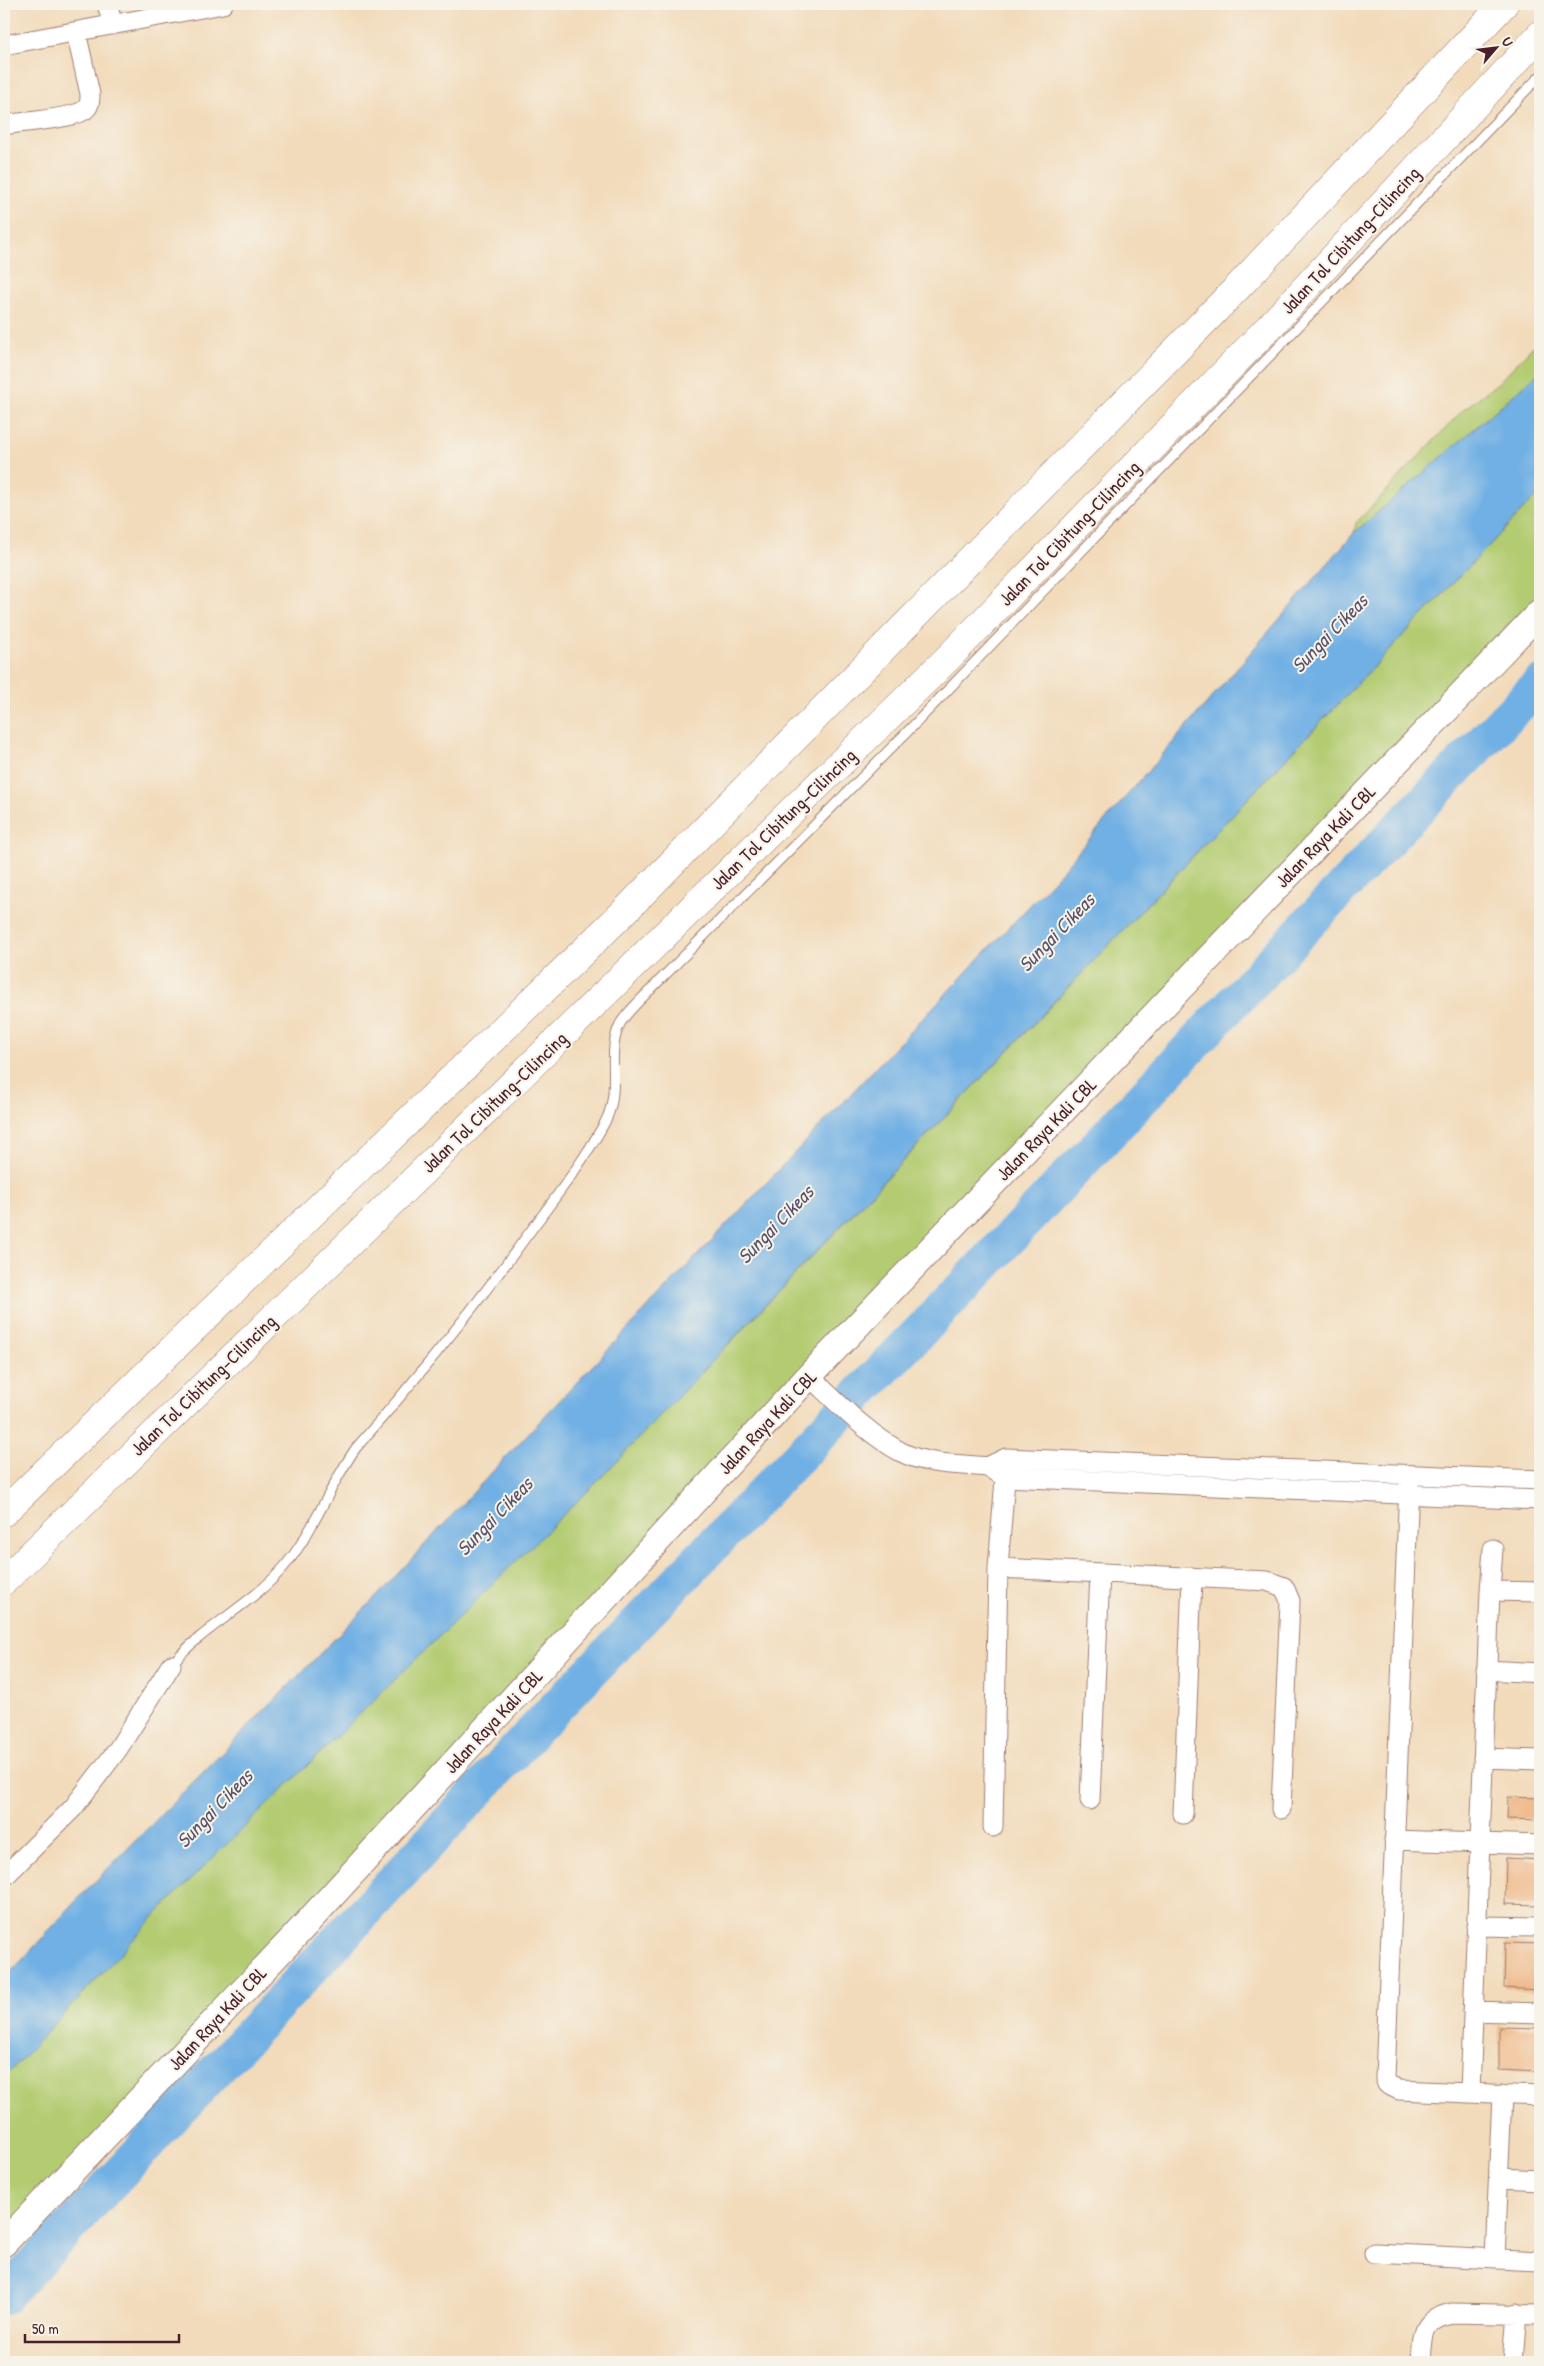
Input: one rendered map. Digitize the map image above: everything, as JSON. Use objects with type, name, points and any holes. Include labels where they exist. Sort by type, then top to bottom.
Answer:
[{"type":"highway","points":[[4,1512],[622,914],[1238,287],[1504,4]]},
{"type":"highway","name":"Jalan Tol Cibitung–Cilincing","points":[[4,1581],[949,657],[1272,324],[1540,35]]},
{"type":"main road","name":"Jalan Raya Kali CBL","points":[[4,2243],[294,1937],[809,1376],[1540,612]]},
{"type":"street","points":[[107,4],[112,25]]},
{"type":"street","points":[[4,45],[196,7],[223,4]]},
{"type":"street","points":[[4,125],[73,114],[88,107],[90,94],[76,32]]},
{"type":"street","points":[[809,1376],[869,1430],[902,1452],[936,1462],[1408,1495],[1540,1500]]},
{"type":"street","points":[[1006,1468],[1409,1475],[1540,1480]]},
{"type":"street","points":[[993,1827],[998,1568],[1006,1468]]},
{"type":"street","points":[[1409,1475],[1385,2078],[1388,2084],[1399,2090],[1540,2096]]},
{"type":"street","points":[[1470,2092],[1486,1670],[1493,1549]]},
{"type":"street","points":[[998,1568],[1267,1581],[1284,1587],[1290,1601],[1281,1809]]},
{"type":"street","points":[[1090,1800],[1100,1573]]},
{"type":"street","points":[[1183,1814],[1192,1577]]},
{"type":"street","points":[[1490,1591],[1540,1592]]},
{"type":"street","points":[[4,1877],[73,1808],[118,1749],[171,1665]]},
{"type":"street","points":[[1486,1670],[1540,1673]]},
{"type":"street","points":[[1483,1758],[1540,1760]]},
{"type":"street","points":[[1394,1840],[1540,1845]]},
{"type":"street","points":[[1476,1926],[1540,1928]]},
{"type":"street","points":[[1473,2011],[1540,2013]]},
{"type":"street","points":[[1495,2258],[1502,2094]]},
{"type":"street","points":[[1498,2178],[1540,2180]]},
{"type":"street","points":[[1374,2253],[1540,2260]]},
{"type":"street","points":[[1421,2362],[1426,2326],[1433,2319],[1452,2313],[1540,2315]]},
{"type":"street","points":[[1513,2362],[1517,2313]]},
{"type":"lane","points":[[171,1665],[184,1650],[235,1612],[283,1568],[310,1531],[341,1469],[356,1448],[479,1302],[544,1214],[605,1122],[613,1102],[615,1039],[621,1023],[658,982],[913,726],[1540,76]]},
{"type":"green space","points":[[1540,339],[1540,372],[1354,533],[1356,523],[1463,410],[1499,382]]},
{"type":"green space","points":[[1540,492],[1540,610],[4,2242],[4,2074],[164,1906],[725,1348]]},
{"type":"water","name":"Sungai Cikeas","points":[[1540,372],[1540,492],[594,1485],[172,1898],[4,2078],[4,1980],[75,1902],[379,1594],[523,1439],[1053,881],[1354,533]]},
{"type":"building","points":[[1508,1797],[1540,1798],[1540,1820],[1507,1819]]},
{"type":"building","points":[[1506,1858],[1540,1860],[1540,1905],[1505,1904]]},
{"type":"building","points":[[1505,1943],[1540,1944],[1540,1990],[1504,1988]]},
{"type":"building","points":[[1499,2027],[1540,2028],[1540,2072],[1499,2070]]},
{"type":"waterway","points":[[4,2297],[558,1705],[962,1288],[1400,827],[1540,683]]}]
